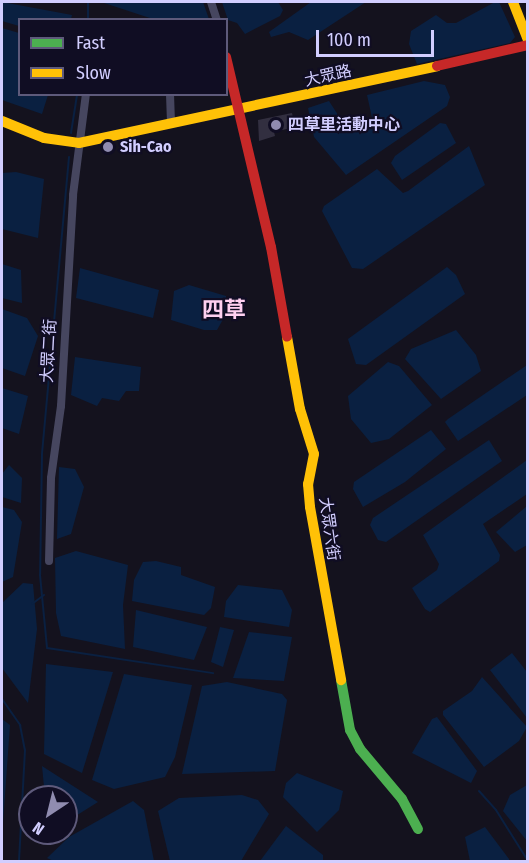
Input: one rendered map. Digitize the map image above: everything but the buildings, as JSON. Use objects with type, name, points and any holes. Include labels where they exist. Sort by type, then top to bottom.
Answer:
[{"type":"street","points":[[211,2],[216,18]]},
{"type":"street","points":[[513,2],[528,40]]},
{"type":"street","name":"大眾路","points":[[79,143],[240,111],[528,45]]},
{"type":"street","name":"大眾六街","points":[[228,65],[271,247],[300,409],[315,454],[308,484],[310,507],[350,730],[360,749],[402,799],[418,829]]},
{"type":"street","name":"大眾二街","points":[[49,561],[48,512],[61,406],[79,143],[86,96]]},
{"type":"street","points":[[170,96],[171,123]]},
{"type":"street","points":[[2,121],[44,138],[79,143]]},
{"type":"water","points":[[2,2],[72,15],[71,18],[18,18],[18,26],[2,21]]},
{"type":"water","points":[[101,2],[203,2],[209,18],[150,18]]},
{"type":"water","points":[[222,2],[278,2],[283,10],[280,16],[245,34],[237,23],[227,18]]},
{"type":"water","points":[[311,2],[366,2],[308,40],[289,32],[271,37],[269,32]]},
{"type":"water","points":[[499,2],[515,37],[510,43],[417,64],[409,44],[411,31],[436,15],[447,23],[456,23]]},
{"type":"water","points":[[2,28],[18,33],[18,96],[48,96],[42,114],[2,100]]},
{"type":"water","points":[[424,81],[445,85],[450,97],[447,106],[346,175],[314,137],[308,108],[329,101],[340,118],[360,129],[373,122],[367,95]]},
{"type":"water","points":[[440,123],[446,124],[456,143],[402,180],[391,163],[395,156]]},
{"type":"water","points":[[469,146],[485,185],[363,269],[352,268],[322,211],[324,206],[377,169],[403,193],[408,191]]},
{"type":"water","points":[[16,172],[44,179],[38,238],[2,229],[2,173]]},
{"type":"water","points":[[2,264],[21,270],[22,303],[2,298]]},
{"type":"water","points":[[447,267],[456,275],[465,294],[366,365],[356,364],[348,339]]},
{"type":"water","points":[[80,268],[159,290],[153,318],[76,298]]},
{"type":"water","points":[[189,285],[226,296],[226,314],[217,330],[204,330],[171,320],[174,291]]},
{"type":"water","points":[[2,309],[27,318],[38,336],[25,376],[2,368]]},
{"type":"water","points":[[456,330],[476,355],[481,371],[441,399],[405,359],[411,349]]},
{"type":"water","points":[[75,357],[141,367],[139,391],[126,391],[119,401],[102,398],[97,406],[71,395]]},
{"type":"water","points":[[388,362],[399,366],[432,405],[389,439],[371,443],[351,419],[348,396]]},
{"type":"water","points":[[527,365],[527,395],[458,441],[445,422]]},
{"type":"water","points":[[2,388],[28,396],[19,434],[2,428]]},
{"type":"water","points":[[431,430],[446,449],[405,482],[363,507],[353,489],[354,482]]},
{"type":"water","points":[[489,440],[502,461],[386,542],[378,540],[370,525],[373,518]]},
{"type":"water","points":[[527,460],[527,494],[483,524],[500,555],[499,561],[430,612],[425,609],[412,588],[437,570],[439,564],[423,535]]},
{"type":"water","points":[[9,465],[22,478],[21,503],[2,497],[2,474]]},
{"type":"water","points":[[59,467],[75,469],[84,487],[71,534],[57,539]]},
{"type":"water","points":[[527,506],[527,545],[515,552],[496,532]]},
{"type":"water","points":[[2,507],[14,510],[22,522],[13,577],[2,582]]},
{"type":"water","points":[[76,551],[128,565],[123,605],[125,649],[61,636],[56,613],[55,558]]},
{"type":"water","points":[[156,561],[181,567],[181,575],[215,587],[211,608],[204,615],[132,601],[134,580],[143,562]]},
{"type":"water","points":[[23,583],[33,584],[37,629],[28,703],[2,668],[2,603]]},
{"type":"water","points":[[238,585],[282,590],[292,610],[289,627],[224,617],[226,601]]},
{"type":"water","points":[[136,610],[207,627],[194,660],[133,647]]},
{"type":"water","points":[[220,627],[234,630],[223,667],[211,662]]},
{"type":"water","points":[[249,632],[292,637],[284,681],[233,678]]},
{"type":"water","points":[[512,653],[527,672],[527,718],[490,670]]},
{"type":"water","points":[[46,664],[113,672],[82,773],[44,754]]},
{"type":"water","points":[[124,674],[192,685],[175,757],[165,777],[114,789],[92,780]]},
{"type":"water","points":[[482,677],[527,727],[519,741],[484,767],[443,715],[443,711],[472,691]]},
{"type":"water","points":[[227,682],[282,694],[287,700],[275,771],[182,774],[202,686]]},
{"type":"water","points":[[437,717],[477,771],[471,783],[412,753],[432,719]]},
{"type":"water","points":[[2,719],[10,725],[2,837]]},
{"type":"water","points":[[42,766],[72,785],[44,785]]},
{"type":"water","points":[[297,773],[343,791],[339,810],[317,832],[283,797],[286,783]]},
{"type":"water","points":[[527,785],[527,841],[503,811],[510,795]]},
{"type":"water","points":[[78,789],[98,802],[78,814]]},
{"type":"water","points":[[242,795],[258,800],[269,814],[241,861],[170,861],[158,811],[179,798]]},
{"type":"water","points":[[133,801],[144,810],[154,861],[56,862],[47,858],[61,845],[78,845],[78,832]]},
{"type":"water","points":[[286,826],[323,855],[323,861],[260,861]]},
{"type":"water","points":[[485,827],[509,861],[470,861],[465,837]]},
{"type":"waterway","points":[[88,2],[88,18]]},
{"type":"waterway","points":[[71,133],[77,96]]},
{"type":"waterway","points":[[69,157],[42,454],[40,575],[47,648],[213,673]]},
{"type":"waterway","points":[[32,604],[44,595]]},
{"type":"waterway","points":[[2,699],[20,725],[25,750],[19,862]]},
{"type":"waterway","points":[[479,791],[496,810],[528,861]]},
{"type":"traffic: fast","points":[[341,680],[350,730],[360,749],[402,799],[418,829]]},
{"type":"traffic: slow","points":[[513,2],[528,40]]},
{"type":"traffic: slow","points":[[2,121],[44,138],[79,143],[437,66]]},
{"type":"traffic: slow","points":[[287,337],[300,409],[314,454],[308,484],[310,507],[341,680]]},
{"type":"traffic: jam","points":[[437,66],[528,45]]},
{"type":"traffic: jam","points":[[228,65],[271,247],[287,337]]},
{"type":"place","name":"四草里活動中心","points":[[276,125]]},
{"type":"place","name":"Sih-Cao","points":[[108,147]]},
{"type":"district","name":"四草","points":[[224,310]]}]
